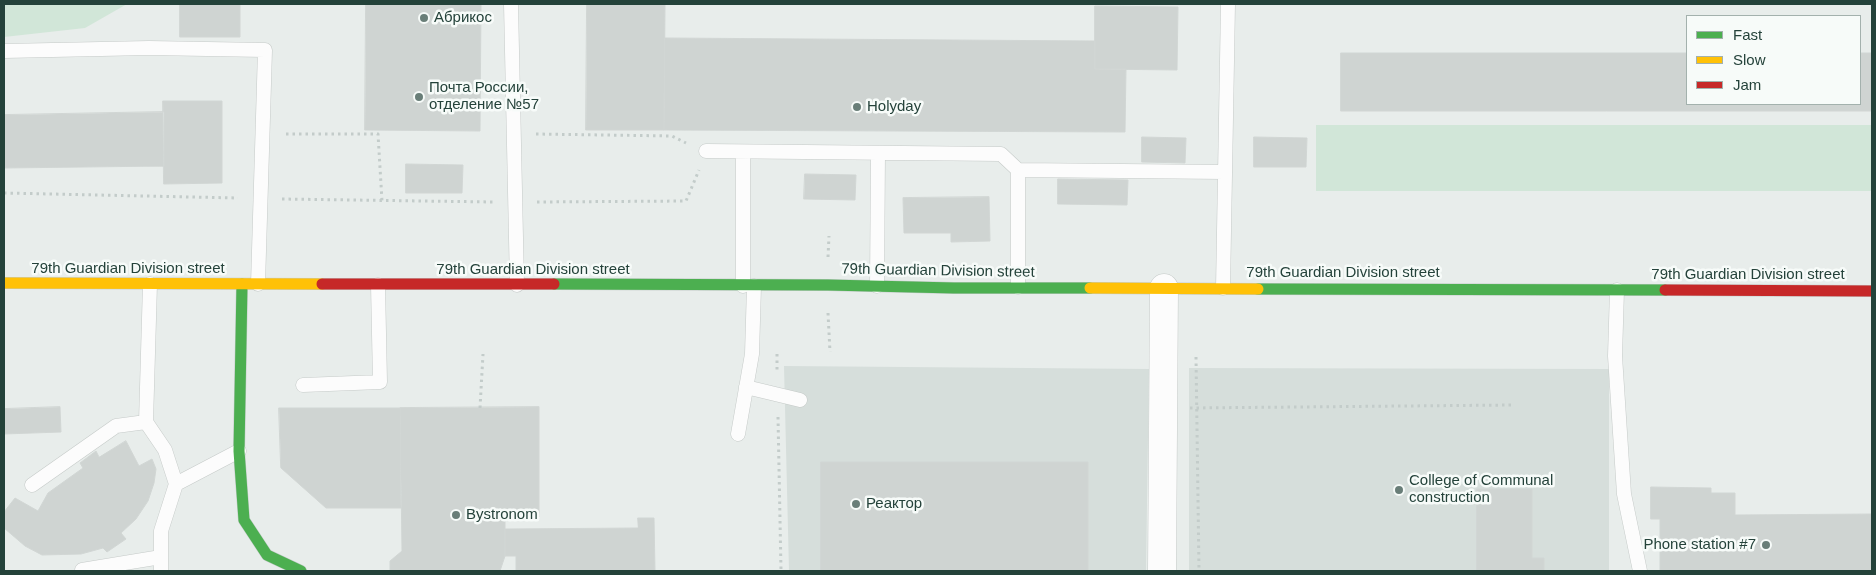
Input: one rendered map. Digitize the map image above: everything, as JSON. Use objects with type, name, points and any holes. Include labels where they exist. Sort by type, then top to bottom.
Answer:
[{"type":"main road","name":"79th Guardian Division street","points":[[4,283],[1872,291]]},
{"type":"main road","points":[[242,284],[239,451],[244,520],[267,555],[301,571]]},
{"type":"street","points":[[1162,571],[1164,288]]},
{"type":"lane","points":[[511,4],[517,285]]},
{"type":"lane","points":[[1223,288],[1228,4]]},
{"type":"lane","points":[[4,51],[149,48],[266,50],[258,284]]},
{"type":"lane","points":[[706,152],[1001,154],[1018,170],[1225,172]]},
{"type":"lane","points":[[738,434],[752,354],[743,152]]},
{"type":"lane","points":[[878,153],[878,286]]},
{"type":"lane","points":[[1018,170],[1018,287]]},
{"type":"lane","points":[[82,570],[161,564],[161,531],[176,484],[165,450],[146,422],[150,284]]},
{"type":"lane","points":[[303,384],[380,382],[378,284]]},
{"type":"lane","points":[[1617,290],[1614,356],[1624,494],[1640,571]]},
{"type":"lane","points":[[746,387],[800,400]]},
{"type":"lane","points":[[32,485],[116,426],[146,422]]},
{"type":"lane","points":[[176,484],[239,451]]},
{"type":"path","points":[[286,134],[378,134],[382,201]]},
{"type":"path","points":[[4,193],[382,201],[686,201],[706,152],[672,136],[513,134]]},
{"type":"path","points":[[828,236],[828,255]]},
{"type":"path","points":[[829,318],[830,352]]},
{"type":"path","points":[[480,408],[483,354]]},
{"type":"path","points":[[777,354],[781,571]]},
{"type":"path","points":[[1196,357],[1199,571]]},
{"type":"path","points":[[1189,408],[1512,404]]},
{"type":"shaded area","points":[[784,366],[1149,369],[1146,571],[789,571]]},
{"type":"shaded area","name":"College of Communal construction","points":[[1189,368],[1609,369],[1609,571],[1189,571]]},
{"type":"green space","points":[[4,4],[127,4],[85,28],[4,37]]},
{"type":"green space","points":[[1316,125],[1872,125],[1872,191],[1316,191]]},
{"type":"building","points":[[180,4],[240,4],[240,37],[180,37]]},
{"type":"building","points":[[366,4],[481,4],[480,131],[365,130]]},
{"type":"building","points":[[587,4],[665,4],[664,130],[586,130]]},
{"type":"building","points":[[1095,6],[1178,7],[1177,70],[1095,69]]},
{"type":"building","points":[[665,38],[1095,41],[1095,69],[1126,69],[1125,132],[664,130]]},
{"type":"building","points":[[1341,53],[1686,53],[1686,105],[1861,105],[1861,53],[1872,53],[1872,111],[1341,111]]},
{"type":"building","points":[[163,101],[222,101],[222,183],[164,184]]},
{"type":"building","points":[[164,112],[164,166],[4,168],[4,115]]},
{"type":"building","points":[[1142,137],[1186,138],[1185,163],[1142,162]]},
{"type":"building","points":[[1254,137],[1307,138],[1306,167],[1254,167]]},
{"type":"building","points":[[406,164],[463,165],[462,193],[406,193]]},
{"type":"building","points":[[805,174],[856,175],[855,200],[804,199]]},
{"type":"building","points":[[1058,179],[1128,180],[1127,205],[1058,204]]},
{"type":"building","points":[[989,197],[990,241],[951,242],[951,233],[904,233],[903,198]]},
{"type":"building","points":[[60,407],[61,432],[4,434],[4,409]]},
{"type":"building","points":[[539,407],[539,517],[505,518],[505,556],[500,571],[390,571],[390,561],[402,551],[400,408]]},
{"type":"building","points":[[279,408],[400,408],[401,508],[326,508],[281,468]]},
{"type":"building","points":[[126,441],[139,466],[152,459],[156,469],[148,501],[136,519],[121,533],[126,539],[107,552],[103,548],[81,554],[42,555],[25,546],[4,528],[4,512],[15,498],[38,511],[48,493],[83,468],[80,463],[96,451],[99,457]]},
{"type":"building","points":[[821,462],[1088,462],[1088,571],[821,571]]},
{"type":"building","name":"Phone station #7","points":[[1651,487],[1711,488],[1711,493],[1735,493],[1735,515],[1872,514],[1872,571],[1660,571],[1660,519],[1651,519]]},
{"type":"building","points":[[1477,489],[1532,489],[1532,558],[1544,558],[1544,571],[1477,571]]},
{"type":"building","points":[[638,518],[654,518],[655,571],[516,571],[516,556],[505,556],[505,529],[638,528]]},
{"type":"traffic: fast","points":[[242,284],[239,451],[244,520],[267,555],[301,571]]},
{"type":"traffic: fast","points":[[554,284],[1090,288]]},
{"type":"traffic: fast","points":[[1258,289],[1665,290]]},
{"type":"traffic: slow","points":[[4,283],[322,284]]},
{"type":"traffic: slow","points":[[1090,288],[1258,289]]},
{"type":"traffic: jam","points":[[322,284],[554,284]]},
{"type":"traffic: jam","points":[[1665,290],[1872,291]]},
{"type":"place","name":"Абрикос","points":[[424,18]]},
{"type":"place","name":"Почта России, отделение №57","points":[[419,97]]},
{"type":"place","name":"Holyday","points":[[857,107]]},
{"type":"place","name":"College of Communal construction","points":[[1399,490]]},
{"type":"place","name":"Реактор","points":[[856,504]]},
{"type":"place","name":"Bystronom","points":[[456,515]]},
{"type":"place","name":"Phone station #7","points":[[1766,545]]}]
